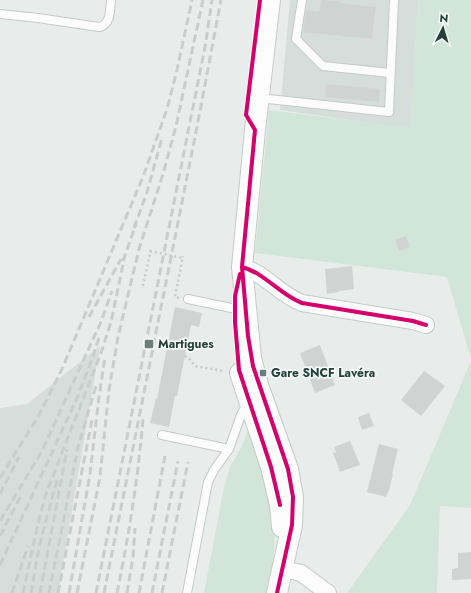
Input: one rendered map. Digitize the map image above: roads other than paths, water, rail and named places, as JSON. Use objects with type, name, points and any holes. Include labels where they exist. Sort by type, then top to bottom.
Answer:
[{"type":"street","points":[[270,0],[242,267],[240,311],[251,358],[257,402],[288,469],[293,497],[292,524],[277,593]]},
{"type":"street","points":[[242,267],[255,272],[293,299],[302,303],[413,321],[426,325]]},
{"type":"street","points":[[282,569],[301,573],[328,593]]},
{"type":"lane","points":[[0,14],[99,27],[107,24],[111,0]]},
{"type":"lane","points":[[302,0],[296,39],[323,66],[390,72]]},
{"type":"lane","points":[[259,97],[389,112],[394,0]]},
{"type":"lane","points":[[188,299],[240,311]]},
{"type":"lane","points":[[187,593],[208,482],[214,470],[229,449],[243,411],[257,402]]},
{"type":"lane","points":[[162,435],[229,449]]},
{"type":"railway","points":[[0,478],[39,415],[62,369],[143,177],[167,109],[192,0]]},
{"type":"railway","points":[[77,593],[100,477],[109,390],[118,337],[139,249],[163,174],[176,126],[203,0]]},
{"type":"railway","points":[[96,593],[205,47],[212,0]]},
{"type":"railway","points":[[104,593],[221,0]]},
{"type":"railway","points":[[134,228],[147,192],[162,138]]},
{"type":"railway","points":[[123,261],[136,224]]},
{"type":"railway","points":[[23,593],[46,494],[101,353],[111,322],[125,255]]},
{"type":"railway","points":[[89,317],[121,259]]},
{"type":"railway","points":[[0,521],[42,451],[100,324],[112,291]]},
{"type":"railway","points":[[0,565],[78,396],[99,338]]},
{"type":"railway","points":[[69,593],[90,474],[105,356]]},
{"type":"railway","points":[[49,593],[78,447],[96,386]]},
{"type":"railway","points":[[117,593],[133,506],[143,419]]},
{"type":"railway","points":[[58,593],[92,420]]},
{"type":"railway","points":[[40,593],[67,449]]},
{"type":"railway","points":[[139,593],[165,456]]},
{"type":"railway","points":[[0,494],[19,457]]},
{"type":"railway","points":[[152,593],[178,461]]},
{"type":"railway","points":[[162,593],[188,462]]},
{"type":"railway","points":[[31,593],[39,547],[58,476]]},
{"type":"railway","points":[[0,536],[21,496]]},
{"type":"railway","points":[[127,593],[133,557],[135,528]]},
{"type":"railway","points":[[12,593],[28,546]]},
{"type":"place","name":"Martigues","points":[[149,344]]},
{"type":"place","name":"Gare SNCF Lavéra","points":[[263,373]]}]
